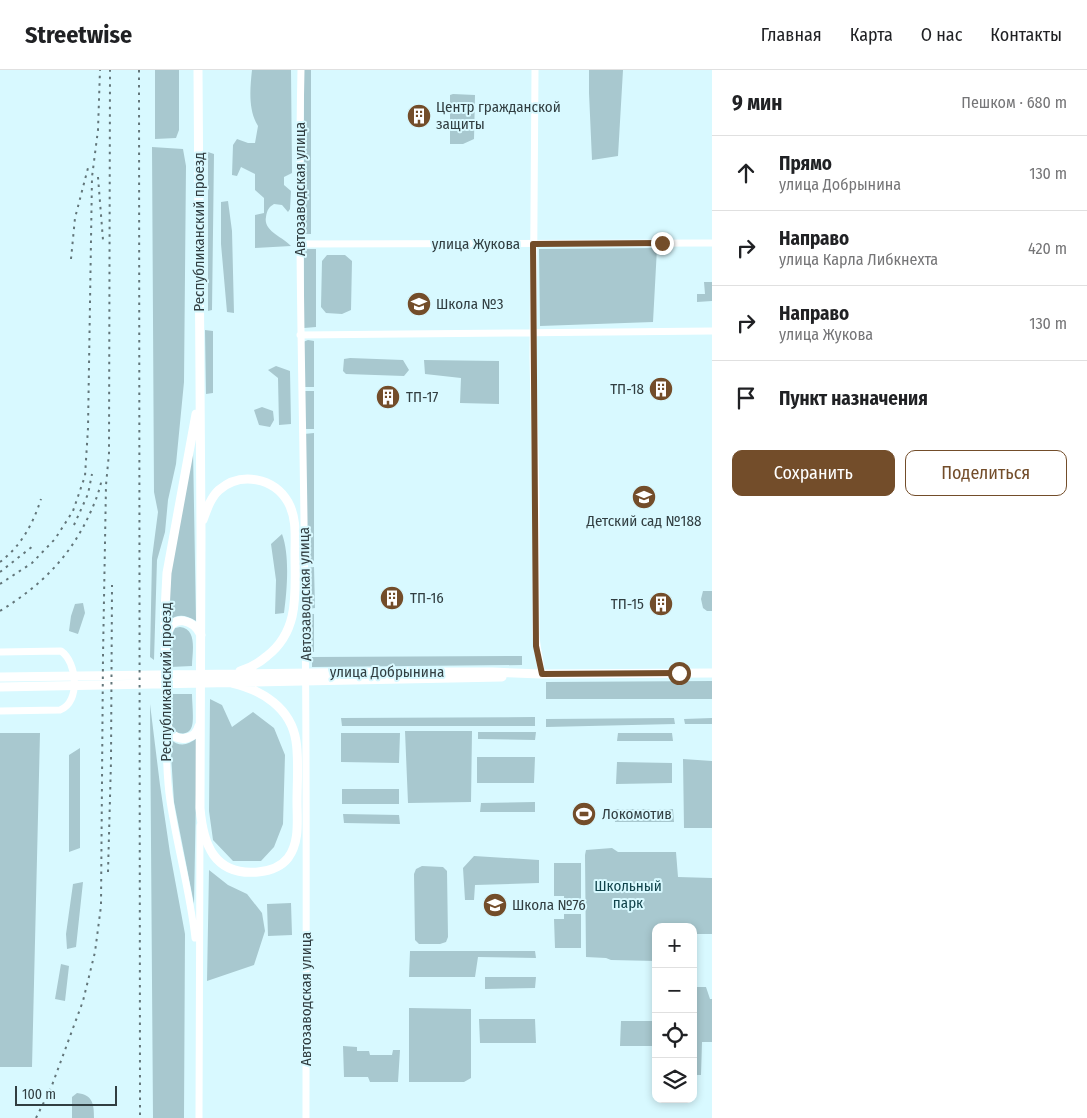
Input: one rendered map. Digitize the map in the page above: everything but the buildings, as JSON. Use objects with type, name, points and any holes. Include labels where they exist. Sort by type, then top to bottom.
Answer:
[{"type":"main road","name":"Республиканский проезд","points":[[198,70],[201,532],[200,808]]},
{"type":"main road","name":"Республиканский проезд","points":[[166,721],[165,642],[170,554],[199,394]]},
{"type":"main road","points":[[201,532],[206,510],[212,498],[219,490],[234,482],[251,479],[272,485],[281,492],[292,509],[295,594],[290,626],[283,639],[264,659],[246,669],[232,673]]},
{"type":"main road","points":[[165,642],[172,624],[178,621],[192,623],[201,635]]},
{"type":"main road","name":"улица Добрынина","points":[[0,687],[232,683],[493,675],[712,672]]},
{"type":"main road","name":"улица Добрынина","points":[[0,677],[232,673],[493,675]]},
{"type":"main road","points":[[200,808],[204,837],[212,853],[223,865],[238,871],[260,872],[275,867],[288,858],[295,846],[297,829],[296,741],[292,726],[283,712],[261,692],[232,683]]},
{"type":"main road","points":[[166,721],[169,731],[181,738],[193,736],[198,731],[200,722]]},
{"type":"street","name":"Автозаводская улица","points":[[301,70],[300,335],[305,621],[306,1118]]},
{"type":"street","points":[[534,70],[533,244],[536,634],[537,652],[542,674]]},
{"type":"street","name":"улица Жукова","points":[[300,244],[712,243]]},
{"type":"street","points":[[300,335],[712,331]]},
{"type":"street","points":[[0,652],[62,651],[70,659],[72,666],[73,690],[70,703],[66,708],[60,710],[0,712]]},
{"type":"street","name":"Республиканский проезд","points":[[166,721],[166,764],[170,803],[193,919],[198,971]]},
{"type":"street","name":"Республиканский проезд","points":[[199,1118],[200,808]]},
{"type":"green space","points":[[155,70],[179,70],[179,130],[176,138],[155,139]]},
{"type":"green space","points":[[252,70],[291,70],[292,173],[284,177],[284,185],[291,191],[290,209],[288,212],[282,205],[274,204],[268,211],[266,222],[270,230],[291,246],[255,248],[255,215],[264,213],[264,198],[255,190],[255,174],[241,167],[237,176],[232,175],[233,145],[237,139],[248,143],[255,143],[258,126],[251,106]]},
{"type":"green space","points":[[304,70],[311,70],[311,234],[304,234]]},
{"type":"green space","points":[[589,70],[623,70],[618,156],[592,160]]},
{"type":"green space","points":[[450,95],[475,95],[474,139],[463,144],[450,144]]},
{"type":"green space","points":[[152,147],[183,149],[186,166],[184,382],[176,464],[168,500],[165,532],[157,560],[154,660],[150,657],[152,558],[158,512],[154,492]]},
{"type":"green space","points":[[208,152],[214,154],[212,310],[208,311]]},
{"type":"green space","points":[[228,201],[232,231],[234,313],[227,312],[221,244],[221,202]]},
{"type":"green space","points":[[657,248],[653,322],[540,326],[539,249]]},
{"type":"green space","points":[[304,249],[316,249],[316,327],[304,328]]},
{"type":"green space","points":[[327,255],[345,255],[352,261],[351,310],[342,314],[326,313],[321,307],[322,261]]},
{"type":"green space","points":[[704,282],[712,282],[712,301],[697,302],[697,294],[705,294]]},
{"type":"green space","points":[[205,330],[213,331],[213,393],[206,394]]},
{"type":"green space","points":[[308,340],[314,341],[314,387],[303,387],[303,342]]},
{"type":"green space","points":[[344,359],[403,360],[409,370],[404,376],[346,374],[343,371]]},
{"type":"green space","points":[[424,360],[499,361],[499,404],[460,403],[461,378],[425,374]]},
{"type":"green space","points":[[276,366],[290,371],[291,424],[279,425],[278,378],[268,370]]},
{"type":"green space","points":[[304,391],[314,391],[314,429],[304,429]]},
{"type":"green space","points":[[262,407],[273,411],[274,420],[270,427],[259,425],[254,410]]},
{"type":"green space","points":[[314,433],[314,562],[306,562],[304,434]]},
{"type":"green space","points":[[193,448],[196,621],[182,616],[168,621],[172,556]]},
{"type":"green space","points":[[282,534],[287,563],[286,594],[284,613],[275,614],[276,580],[271,544]]},
{"type":"green space","points":[[314,567],[315,608],[307,609],[306,568]]},
{"type":"green space","points":[[703,591],[712,591],[712,611],[707,611],[703,608],[701,599]]},
{"type":"green space","points":[[83,603],[85,613],[78,634],[69,631],[71,616],[75,604]]},
{"type":"green space","points":[[308,614],[314,614],[314,652],[308,651]]},
{"type":"green space","points":[[175,628],[186,629],[192,637],[192,666],[170,667],[170,639]]},
{"type":"green space","points":[[522,656],[522,665],[312,667],[312,657]]},
{"type":"green space","points":[[712,681],[712,699],[546,699],[546,682]]},
{"type":"green space","points":[[170,694],[192,694],[193,723],[191,729],[186,733],[183,734],[172,729]]},
{"type":"green space","points":[[210,699],[222,705],[232,727],[253,712],[274,728],[285,755],[283,824],[274,847],[261,861],[233,861],[213,840],[209,811]]},
{"type":"green space","points":[[150,704],[170,853],[185,934],[184,1118],[153,1118]]},
{"type":"green space","points":[[535,717],[535,726],[342,726],[341,718]]},
{"type":"green space","points":[[674,718],[675,724],[546,727],[546,719]]},
{"type":"green space","points":[[712,718],[712,724],[685,724],[684,719]]},
{"type":"green space","points":[[405,731],[472,731],[471,802],[408,803]]},
{"type":"green space","points":[[478,732],[536,732],[535,740],[478,739]]},
{"type":"green space","points":[[0,733],[40,733],[32,1067],[0,1067]]},
{"type":"green space","points":[[341,733],[400,733],[399,763],[341,762]]},
{"type":"green space","points":[[618,733],[672,733],[673,741],[617,741]]},
{"type":"green space","points":[[197,738],[194,904],[174,802],[170,739],[183,744],[190,743]]},
{"type":"green space","points":[[80,748],[80,848],[69,852],[69,755]]},
{"type":"green space","points":[[477,757],[535,757],[534,783],[477,783]]},
{"type":"green space","points":[[683,759],[712,761],[712,828],[684,828]]},
{"type":"green space","points":[[617,762],[672,763],[672,783],[616,784]]},
{"type":"green space","points":[[342,789],[399,789],[399,804],[342,804]]},
{"type":"green space","points":[[535,802],[535,812],[480,812],[481,803]]},
{"type":"green space","points":[[614,809],[673,809],[674,822],[615,822]]},
{"type":"green space","points":[[343,814],[399,815],[400,824],[344,823]]},
{"type":"green space","name":"Школьный парк","points":[[612,848],[618,852],[676,852],[678,877],[712,878],[712,934],[697,934],[697,923],[652,923],[652,961],[611,960],[586,957],[586,850]]},
{"type":"green space","points":[[474,856],[539,860],[539,883],[475,885],[474,900],[465,900],[463,868]]},
{"type":"green space","points":[[554,863],[581,863],[581,900],[564,901],[564,896],[554,896]]},
{"type":"green space","points":[[422,866],[443,867],[447,871],[448,937],[446,942],[440,944],[419,944],[415,940],[414,874],[416,869]]},
{"type":"green space","points":[[209,870],[228,885],[247,894],[262,913],[265,931],[254,965],[207,981]]},
{"type":"green space","points":[[83,882],[76,947],[67,949],[66,934],[73,884]]},
{"type":"green space","points":[[291,903],[292,935],[268,936],[267,904]]},
{"type":"green space","points":[[564,914],[581,914],[581,948],[555,948],[554,919],[564,919]]},
{"type":"green space","points":[[410,951],[535,951],[536,958],[478,957],[475,977],[409,977]]},
{"type":"green space","points":[[61,964],[69,966],[65,1001],[55,999]]},
{"type":"green space","points":[[485,977],[536,977],[535,988],[485,989]]},
{"type":"green space","points":[[697,987],[706,987],[710,999],[712,999],[712,1042],[702,1042],[701,1075],[697,1075]]},
{"type":"green space","points":[[409,1008],[471,1009],[471,1078],[464,1082],[409,1082]]},
{"type":"green space","points":[[479,1019],[535,1019],[536,1043],[480,1043]]},
{"type":"green space","points":[[621,1021],[652,1021],[652,1046],[620,1046]]},
{"type":"green space","points":[[343,1046],[357,1047],[357,1051],[369,1051],[370,1055],[392,1055],[393,1050],[400,1050],[398,1082],[370,1082],[368,1077],[344,1077]]},
{"type":"green space","points":[[77,1093],[86,1096],[92,1101],[94,1118],[72,1118],[72,1097]]},
{"type":"railway","points":[[0,584],[32,563],[55,539],[73,511],[85,476],[88,428],[92,177],[98,130],[100,70]]},
{"type":"railway","points":[[36,1118],[51,1088],[83,1001],[95,952],[101,906],[106,485],[109,453],[110,70]]},
{"type":"railway","points":[[139,70],[140,1118]]},
{"type":"railway","points":[[71,259],[75,218],[88,168]]},
{"type":"railway","points":[[98,177],[103,240]]},
{"type":"railway","points":[[74,525],[88,494],[92,474]]},
{"type":"railway","points":[[0,611],[42,580],[64,556],[91,511],[102,478]]},
{"type":"railway","points":[[0,562],[20,542],[34,517],[41,499]]},
{"type":"railway","points":[[0,572],[33,546]]},
{"type":"railway","points":[[108,872],[112,585]]},
{"type":"place","name":"Центр гражданской защиты","points":[[419,116]]},
{"type":"place","name":"Школа №3","points":[[419,304]]},
{"type":"place","name":"ТП-18","points":[[661,389]]},
{"type":"place","name":"ТП-17","points":[[388,397]]},
{"type":"place","name":"Детский сад №188","points":[[644,497]]},
{"type":"place","name":"ТП-16","points":[[392,598]]},
{"type":"place","name":"ТП-15","points":[[661,604]]},
{"type":"place","name":"Локомотив","points":[[584,814]]},
{"type":"place","name":"Школа №76","points":[[495,905]]},
{"type":"route","points":[[662,243],[533,244],[536,646],[542,674],[679,673]]}]
